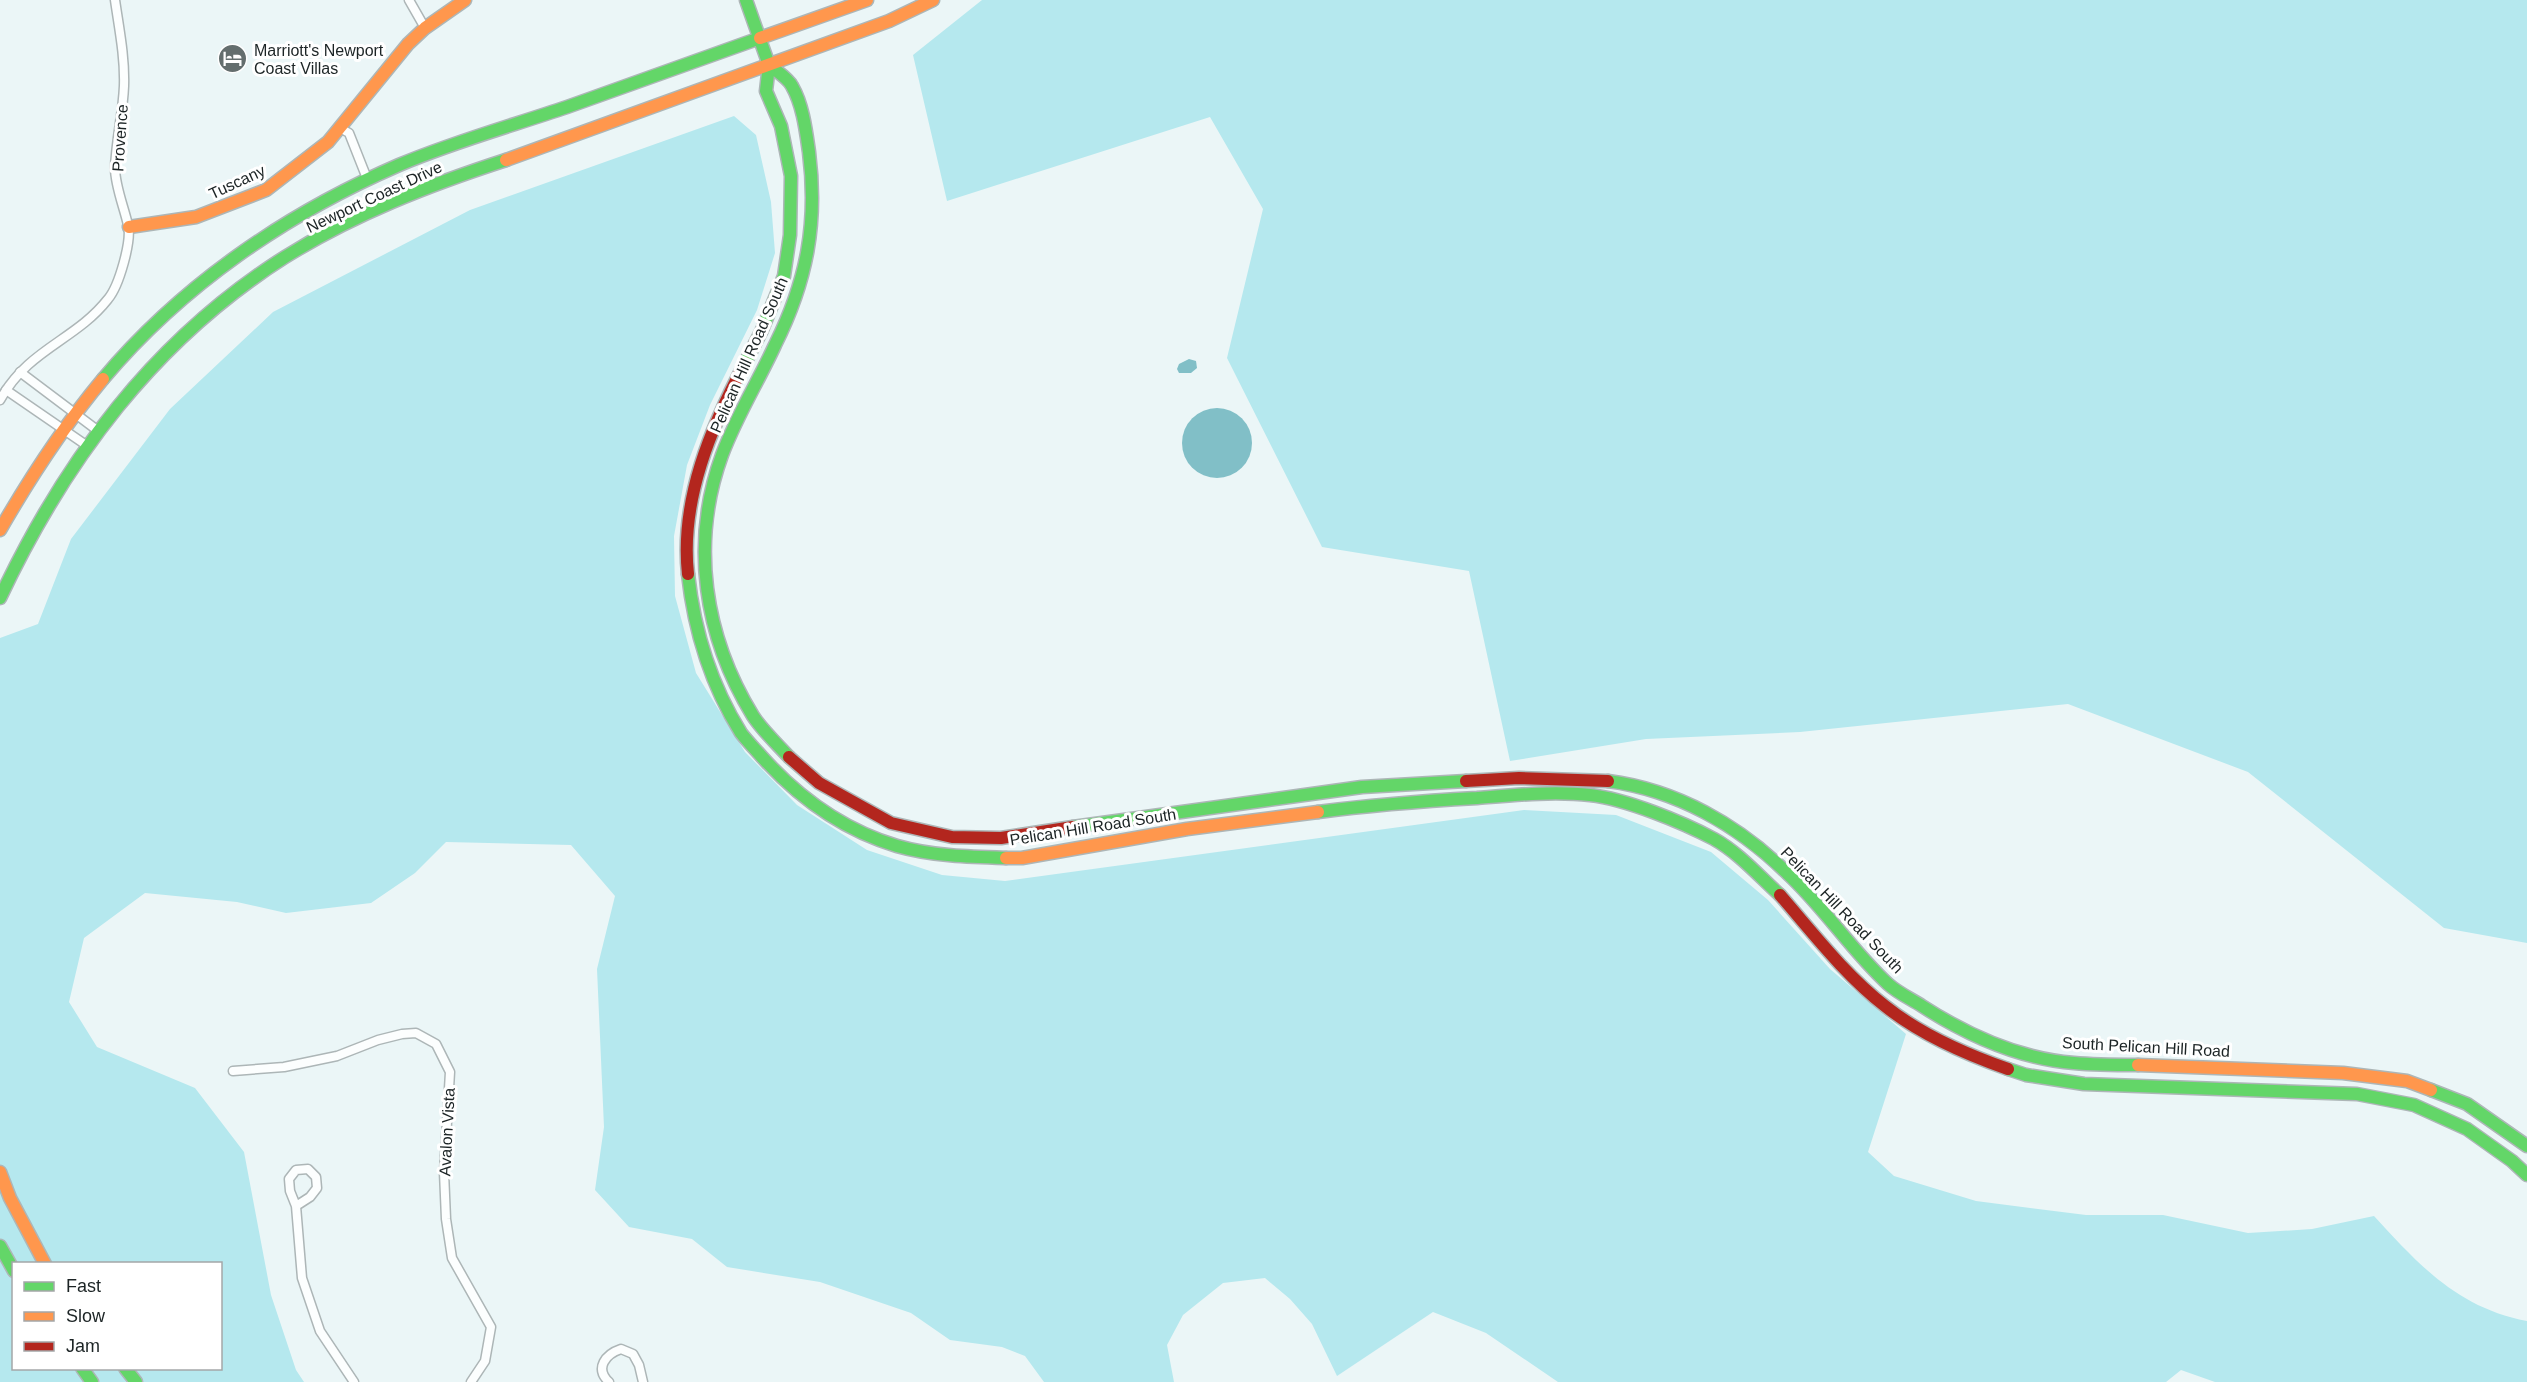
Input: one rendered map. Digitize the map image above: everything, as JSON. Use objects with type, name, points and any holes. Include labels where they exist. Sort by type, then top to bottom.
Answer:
[{"type":"street","name":"Provence","points":[[0,400],[20,372],[55,342],[93,317],[111,296],[121,273],[129,227],[115,171],[124,86],[122,44],[115,0]]},
{"type":"street","points":[[409,0],[425,28]]},
{"type":"street","name":"Tuscany","points":[[129,227],[196,217],[266,190],[328,142],[408,44],[425,28],[465,0]]},
{"type":"street","points":[[746,0],[760,38]]},
{"type":"street","name":"Newport Coast Drive","points":[[0,530],[21,488],[62,428],[101,379],[157,321],[204,281],[260,241],[314,207],[399,166],[867,0]]},
{"type":"street","name":"Newport Coast Drive","points":[[0,598],[12,570],[52,496],[97,430],[162,357],[211,313],[269,268],[333,231],[422,190],[889,21],[933,0]]},
{"type":"street","name":"Pelican Hill Road South","points":[[760,38],[770,65],[792,85],[806,129],[812,175],[811,239],[800,286],[776,344],[748,395],[723,455],[710,498],[703,551],[708,602],[727,665],[754,717],[788,756],[819,783],[891,823],[952,837],[1001,838],[1176,811],[1339,790],[1519,778],[1592,779],[1629,784],[1681,801],[1712,815],[1736,831],[1788,873],[1889,985],[1924,1008]]},
{"type":"street","name":"Pelican Hill Road South","points":[[770,65],[766,91],[781,126],[791,176],[790,235],[784,276],[762,330],[735,381],[706,447],[693,491],[686,552],[692,607],[712,676],[742,734],[780,777],[815,807],[854,829],[898,846],[964,857],[1022,858],[1187,830],[1370,805],[1531,794],[1591,795]]},
{"type":"street","points":[[340,128],[349,133],[368,181]]},
{"type":"street","points":[[20,372],[97,430]]},
{"type":"street","points":[[6,390],[86,445]]},
{"type":"street","name":"Pelican Hill Road South","points":[[706,447],[723,455]]},
{"type":"street","points":[[1592,779],[1591,795],[1636,807],[1682,824],[1715,840],[1737,856],[1780,895],[1834,957],[1885,1006],[1933,1037],[1973,1057],[2026,1075],[2084,1084],[2357,1094],[2414,1105],[2467,1129],[2512,1161],[2527,1175]]},
{"type":"street","points":[[1462,781],[1464,799]]},
{"type":"street","points":[[1913,1025],[1924,1008]]},
{"type":"street","name":"South Pelican Hill Road","points":[[1924,1008],[1943,1020],[2010,1050],[2072,1063],[2343,1073],[2407,1081],[2467,1104],[2527,1146]]},
{"type":"street","points":[[1933,1037],[1943,1020]]},
{"type":"street","name":"Avalon Vista","points":[[233,1071],[284,1067],[337,1056],[378,1040],[402,1034],[416,1033],[436,1044],[450,1071],[444,1172],[446,1219],[452,1258],[490,1327],[484,1361],[471,1382]]},
{"type":"street","name":"South Pelican Hill Road","points":[[2245,1089],[2246,1069]]},
{"type":"street","points":[[0,1172],[10,1198],[44,1262]]},
{"type":"street","points":[[297,1206],[302,1278],[320,1331],[354,1382]]},
{"type":"street","points":[[0,1246],[12,1267]]},
{"type":"street","points":[[609,1382],[604,1377],[602,1364],[609,1353],[621,1349],[633,1354],[639,1365],[643,1382]]},
{"type":"street","points":[[127,1370],[136,1382]]},
{"type":"shaded area","points":[[982,0],[2527,0],[2527,943],[2444,928],[2248,772],[2068,704],[1800,732],[1646,739],[1510,761],[1469,571],[1322,547],[1227,358],[1263,209],[1210,117],[947,201],[913,55]]},
{"type":"shaded area","points":[[734,116],[756,135],[771,202],[775,253],[757,310],[710,405],[687,465],[674,536],[675,596],[696,673],[745,752],[797,805],[867,850],[942,875],[1005,881],[1524,810],[1616,815],[1711,852],[1768,900],[1830,969],[1906,1034],[1868,1152],[1894,1176],[1976,1201],[2086,1215],[2163,1215],[2248,1233],[2312,1229],[2374,1216],[2424,1267],[2460,1295],[2502,1315],[2527,1321],[2527,1382],[2215,1382],[2181,1370],[2166,1382],[1558,1382],[1486,1333],[1433,1312],[1337,1376],[1312,1324],[1290,1299],[1265,1278],[1223,1283],[1183,1315],[1167,1345],[1174,1382],[1044,1382],[1025,1356],[1002,1347],[950,1340],[911,1313],[820,1282],[727,1267],[692,1239],[629,1227],[595,1190],[604,1127],[597,969],[615,896],[571,845],[446,842],[415,873],[371,903],[286,913],[237,902],[145,893],[84,938],[69,1002],[97,1047],[195,1088],[244,1152],[271,1295],[296,1370],[304,1382],[0,1382],[0,638],[38,624],[71,539],[170,409],[273,312],[470,210]]},
{"type":"shaded area","points":[[1189,359],[1196,361],[1197,368],[1191,373],[1179,373],[1177,369],[1179,364]]},
{"type":"shaded area","points":[[1217,408],[1236,414],[1246,424],[1252,443],[1246,462],[1236,472],[1217,478],[1198,472],[1188,462],[1182,443],[1188,424],[1198,414]]},
{"type":"traffic: fast","points":[[745,363],[762,330],[784,276],[790,235],[791,176],[781,126],[766,91],[769,65],[746,0]]},
{"type":"traffic: fast","points":[[103,379],[167,313],[238,255],[277,229],[357,184],[440,149],[567,107],[760,38]]},
{"type":"traffic: fast","points":[[769,65],[790,83],[801,110],[808,144],[811,178],[811,227],[795,298],[722,455],[712,488],[706,522],[705,555],[707,588],[713,621],[723,654],[736,685],[753,716],[789,757]]},
{"type":"traffic: fast","points":[[0,598],[26,547],[84,451],[154,365],[194,326],[238,290],[285,257],[338,227],[420,190],[506,160]]},
{"type":"traffic: fast","points":[[688,574],[699,636],[730,715],[741,733],[791,786],[840,822],[897,846],[937,854],[1006,858]]},
{"type":"traffic: fast","points":[[1073,827],[1362,787],[1466,781]]},
{"type":"traffic: fast","points":[[1608,781],[1658,792],[1682,801],[1727,825],[1768,856],[1800,886],[1888,984],[1957,1027],[2014,1051],[2054,1061],[2138,1065]]},
{"type":"traffic: fast","points":[[1318,812],[1534,794],[1562,793],[1604,797],[1654,812],[1714,839],[1740,858],[1780,895]]},
{"type":"traffic: fast","points":[[2008,1069],[2026,1075],[2084,1084],[2357,1094],[2414,1105],[2467,1129],[2512,1161],[2527,1175]]},
{"type":"traffic: fast","points":[[2431,1090],[2467,1104],[2527,1146]]},
{"type":"traffic: fast","points":[[0,1246],[12,1267]]},
{"type":"traffic: fast","points":[[83,1370],[92,1382]]},
{"type":"traffic: fast","points":[[127,1370],[136,1382]]},
{"type":"traffic: slow","points":[[129,227],[196,217],[266,190],[328,142],[408,44],[425,28],[465,0]]},
{"type":"traffic: slow","points":[[760,38],[867,0]]},
{"type":"traffic: slow","points":[[506,160],[889,21],[933,0]]},
{"type":"traffic: slow","points":[[0,530],[48,452],[103,379]]},
{"type":"traffic: slow","points":[[1006,858],[1022,858],[1187,829],[1318,812]]},
{"type":"traffic: slow","points":[[2138,1065],[2343,1073],[2407,1081],[2431,1090]]},
{"type":"traffic: slow","points":[[0,1172],[10,1198],[44,1262]]},
{"type":"traffic: jam","points":[[688,574],[689,519],[701,465],[710,438],[745,363]]},
{"type":"traffic: jam","points":[[789,757],[819,783],[891,823],[952,837],[1001,838],[1073,827]]},
{"type":"traffic: jam","points":[[1466,781],[1519,778],[1608,781]]},
{"type":"traffic: jam","points":[[1780,895],[1843,967],[1885,1006],[1913,1026],[1944,1043],[2008,1069]]},
{"type":"place","name":"Marriott's Newport Coast Villas","points":[[233,59]]}]
